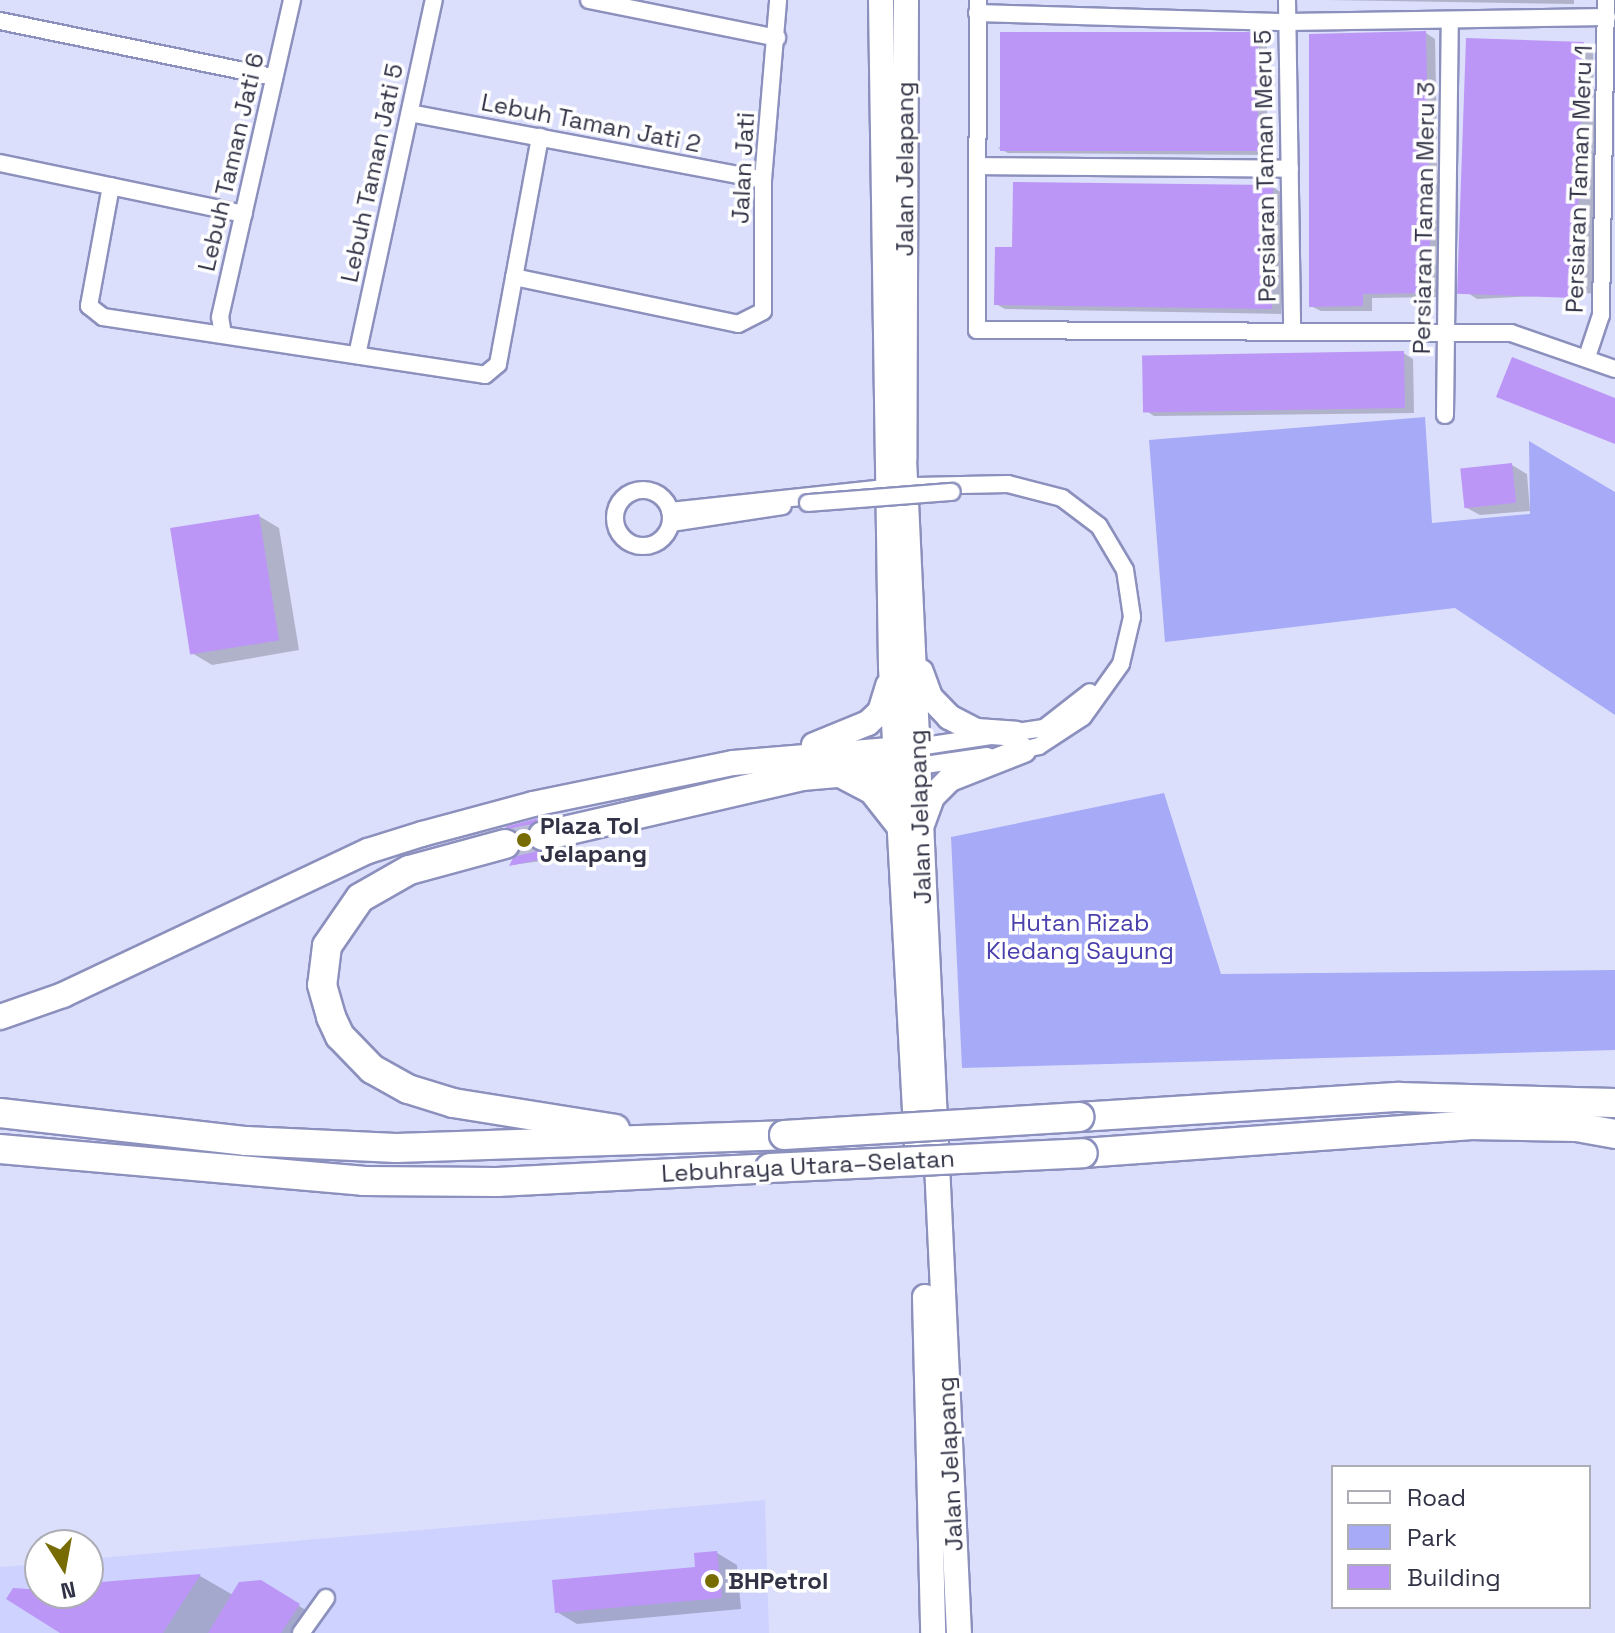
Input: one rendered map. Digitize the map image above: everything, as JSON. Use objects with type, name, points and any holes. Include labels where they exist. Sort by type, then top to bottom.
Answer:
[{"type":"highway","points":[[543,836],[907,757]]},
{"type":"highway","points":[[837,771],[873,790],[910,829]]},
{"type":"highway","points":[[505,844],[409,870],[360,898],[340,920],[327,946],[322,985],[340,1036],[372,1069],[408,1089],[453,1103],[609,1128],[727,1138]]},
{"type":"highway","name":"Lebuhraya Utara–Selatan","points":[[0,1113],[158,1133],[382,1147],[727,1138],[1399,1097],[1615,1103]]},
{"type":"highway","name":"Lebuhraya Utara–Selatan","points":[[1,1149],[363,1181],[497,1182],[1083,1153],[1469,1125],[1576,1127],[1615,1134]]},
{"type":"main road","name":"Jalan Jelapang","points":[[881,0],[891,667],[907,757]]},
{"type":"main road","name":"Jalan Jelapang","points":[[906,0],[904,459],[915,655],[907,757],[933,1633]]},
{"type":"main road","points":[[915,655],[930,697],[949,717],[977,731],[1020,742]]},
{"type":"main road","points":[[0,1017],[63,995],[368,851],[533,804],[777,757],[868,723],[880,712],[891,667]]},
{"type":"main road","points":[[910,829],[941,786],[1020,742]]},
{"type":"main road","points":[[777,757],[907,757]]},
{"type":"main road","name":"Jalan Jelapang","points":[[910,829],[959,1633]]},
{"type":"street","name":"Lebuh Taman Jati 6","points":[[223,335],[220,317],[292,0]]},
{"type":"street","name":"Lebuh Taman Jati 5","points":[[357,355],[434,0]]},
{"type":"street","points":[[589,0],[648,6],[777,38]]},
{"type":"street","name":"Jalan Jati","points":[[514,277],[738,324],[763,311],[763,180],[778,0]]},
{"type":"street","name":"Persiaran Taman Meru 5","points":[[1287,0],[1292,332]]},
{"type":"street","points":[[1606,8],[1450,21],[1287,22],[978,6],[977,330],[1524,334],[1615,369]]},
{"type":"street","name":"Persiaran Taman Meru 1","points":[[1587,357],[1601,315],[1606,8]]},
{"type":"street","points":[[0,21],[274,77]]},
{"type":"street","name":"Persiaran Taman Meru 3","points":[[1445,415],[1450,21]]},
{"type":"street","name":"Lebuh Taman Jati 2","points":[[410,113],[763,180]]},
{"type":"street","points":[[111,186],[89,306],[119,320],[485,375],[498,364],[540,137]]},
{"type":"street","points":[[0,163],[244,214]]},
{"type":"street","points":[[977,166],[1290,169]]},
{"type":"street","points":[[907,757],[1020,742],[1039,746],[1083,717],[1121,664],[1132,617],[1129,585],[1119,554],[1090,516],[1042,492],[985,483],[876,489],[670,517],[952,492],[1025,496],[1065,510],[1103,545],[1120,585],[1122,632],[1094,688],[1044,728],[1020,742]]},
{"type":"street","points":[[301,1633],[326,1598]]},
{"type":"shaded area","points":[[765,1500],[769,1633],[0,1633],[0,1567],[24,1565],[24,1609],[104,1609],[104,1558]]},
{"type":"green space","points":[[1425,417],[1432,523],[1530,514],[1529,441],[1615,492],[1615,715],[1455,608],[1165,642],[1149,440]]},
{"type":"green space","name":"Hutan Rizab Kledang Sayung","points":[[1164,793],[1221,974],[1615,970],[1615,1050],[962,1068],[951,837]]},
{"type":"building","points":[[1426,31],[1431,293],[1363,294],[1363,306],[1309,307],[1309,34]]},
{"type":"building","points":[[1000,32],[1258,32],[1258,151],[1000,151]]},
{"type":"building","points":[[1466,38],[1584,42],[1575,298],[1457,294]]},
{"type":"building","points":[[1013,182],[1273,185],[1272,309],[994,305],[995,247],[1012,247]]},
{"type":"building","points":[[1404,351],[1405,408],[1143,413],[1142,356]]},
{"type":"building","points":[[1512,357],[1615,398],[1615,444],[1496,397]]},
{"type":"building","points":[[1512,463],[1516,503],[1464,508],[1460,468]]},
{"type":"building","points":[[259,514],[279,640],[190,655],[170,528]]},
{"type":"building","points":[[539,818],[527,830],[526,839],[548,858],[509,866],[522,840],[516,831],[504,827]]},
{"type":"building","points":[[717,1551],[722,1598],[555,1613],[552,1580],[695,1567],[694,1553]]},
{"type":"building","points":[[201,1574],[163,1633],[60,1633],[6,1599],[13,1588],[24,1589],[24,1609],[104,1609],[104,1582]]},
{"type":"building","points":[[261,1580],[300,1604],[281,1633],[208,1633],[239,1582]]},
{"type":"tunnel","points":[[505,844],[543,836]]},
{"type":"place","name":"Plaza Tol Jelapang","points":[[524,840]]},
{"type":"place","name":"BHPetrol","points":[[712,1581]]}]
